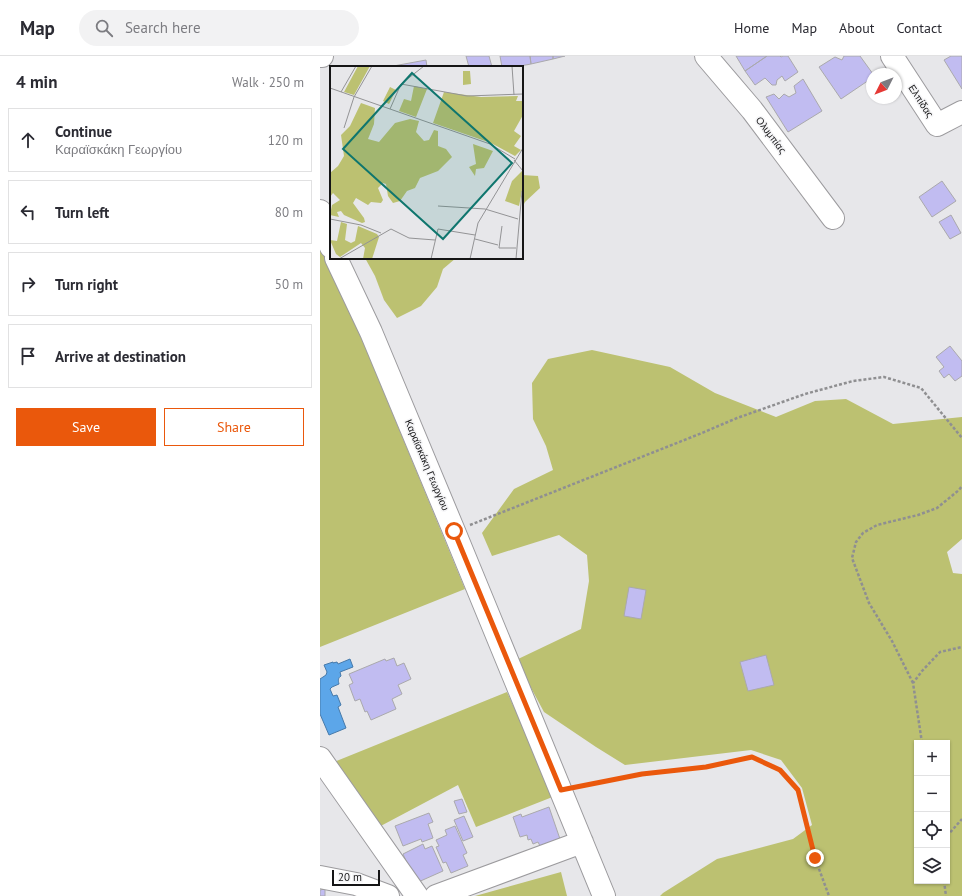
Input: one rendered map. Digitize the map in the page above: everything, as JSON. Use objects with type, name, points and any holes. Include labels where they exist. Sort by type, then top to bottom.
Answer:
[{"type":"street","name":"Ολυμπίας","points":[[706,56],[752,110],[833,218]]},
{"type":"street","name":"Ελπίδας","points":[[892,56],[937,125],[962,112]]},
{"type":"street","points":[[320,211],[325,235],[330,245]]},
{"type":"street","name":"Καραϊσκάκη Γεωργίου","points":[[336,259],[371,332],[604,896]]},
{"type":"street","points":[[320,758],[417,896]]},
{"type":"street","points":[[436,896],[582,842]]},
{"type":"street","points":[[320,877],[356,884],[388,896]]},
{"type":"path","points":[[454,531],[737,418],[804,394],[853,381],[884,377],[921,388],[962,438]]},
{"type":"path","points":[[922,740],[913,684],[892,641],[869,603],[852,558],[856,542],[863,533],[878,525],[918,515],[937,508],[962,486]]},
{"type":"path","points":[[913,684],[922,671],[940,652],[962,647]]},
{"type":"path","points":[[561,790],[642,774],[706,767],[752,757],[780,770],[798,790],[815,858],[829,896]]},
{"type":"path","points":[[950,833],[962,819]]},
{"type":"path","points":[[944,884],[946,896]]},
{"type":"green space","points":[[523,175],[538,176],[540,188],[525,202],[523,206]]},
{"type":"green space","points":[[320,244],[361,337],[465,589],[320,647]]},
{"type":"green space","points":[[366,259],[455,259],[443,269],[437,287],[421,306],[397,318],[384,300],[375,276]]},
{"type":"green space","points":[[592,350],[670,367],[715,393],[776,417],[815,401],[846,399],[893,424],[962,417],[962,539],[947,552],[953,573],[962,574],[962,896],[660,896],[717,859],[793,839],[812,825],[802,788],[781,760],[751,750],[625,765],[544,712],[516,660],[581,629],[589,581],[587,555],[559,535],[492,556],[482,533],[514,489],[553,470],[546,446],[533,419],[532,383],[548,359]]},
{"type":"green space","points":[[507,692],[555,796],[476,827],[458,785],[375,829],[334,762]]},
{"type":"green space","points":[[561,872],[567,896],[475,896]]},
{"type":"water","points":[[350,659],[353,667],[340,672],[341,676],[338,679],[339,684],[330,689],[333,696],[337,695],[341,705],[338,707],[346,728],[329,735],[320,714],[320,679],[326,675],[327,672],[324,665],[333,662],[337,662],[338,664]]},
{"type":"building","points":[[466,56],[489,56],[492,66],[469,66]]},
{"type":"building","points":[[500,56],[530,56],[531,64],[520,66],[502,66]]},
{"type":"building","points":[[530,56],[553,56],[553,59],[531,64]]},
{"type":"building","points":[[553,56],[565,56],[553,59]]},
{"type":"building","points":[[736,56],[767,56],[745,71]]},
{"type":"building","points":[[767,56],[788,56],[798,72],[785,81],[782,76],[777,80],[776,85],[772,85],[765,78],[755,85],[745,71]]},
{"type":"building","points":[[844,56],[860,56],[869,68],[866,68],[866,82],[841,99],[819,67],[835,57],[842,60]]},
{"type":"building","points":[[951,56],[962,56],[962,89],[944,60]]},
{"type":"building","points":[[426,60],[427,66],[393,66]]},
{"type":"building","points":[[803,79],[822,111],[788,132],[766,97],[774,94],[779,99],[784,94],[789,97],[796,93],[794,86]]},
{"type":"building","points":[[942,181],[956,201],[932,217],[919,197]]},
{"type":"building","points":[[951,215],[961,233],[950,239],[939,222]]},
{"type":"building","points":[[950,346],[962,361],[962,376],[955,381],[949,374],[944,378],[939,371],[944,367],[936,357]]},
{"type":"building","points":[[629,587],[646,590],[641,619],[624,616]]},
{"type":"building","points":[[766,655],[774,685],[748,691],[740,662]]},
{"type":"building","points":[[394,658],[397,666],[404,663],[411,679],[398,685],[402,694],[392,699],[396,709],[371,720],[367,711],[365,712],[360,699],[355,701],[349,685],[353,683],[349,674],[385,659],[386,661]]},
{"type":"building","points":[[462,799],[467,812],[459,814],[454,801]]},
{"type":"building","points":[[549,807],[560,839],[540,846],[538,842],[533,844],[531,839],[528,840],[527,835],[520,837],[513,817],[521,814],[522,817]]},
{"type":"building","points":[[429,813],[433,822],[428,824],[433,838],[422,842],[421,839],[403,846],[395,826]]},
{"type":"building","points":[[464,816],[473,837],[463,841],[454,820]]},
{"type":"building","points":[[455,826],[467,853],[463,855],[468,866],[451,873],[446,862],[443,863],[436,847],[439,846],[436,840],[447,835],[445,830]]},
{"type":"building","points":[[423,844],[425,849],[432,846],[443,871],[416,883],[403,854]]},
{"type":"building","points":[[325,889],[325,896],[320,896],[320,890]]},
{"type":"route","points":[[454,531],[561,790],[642,774],[706,767],[752,757],[780,770],[798,790],[815,858]]}]
